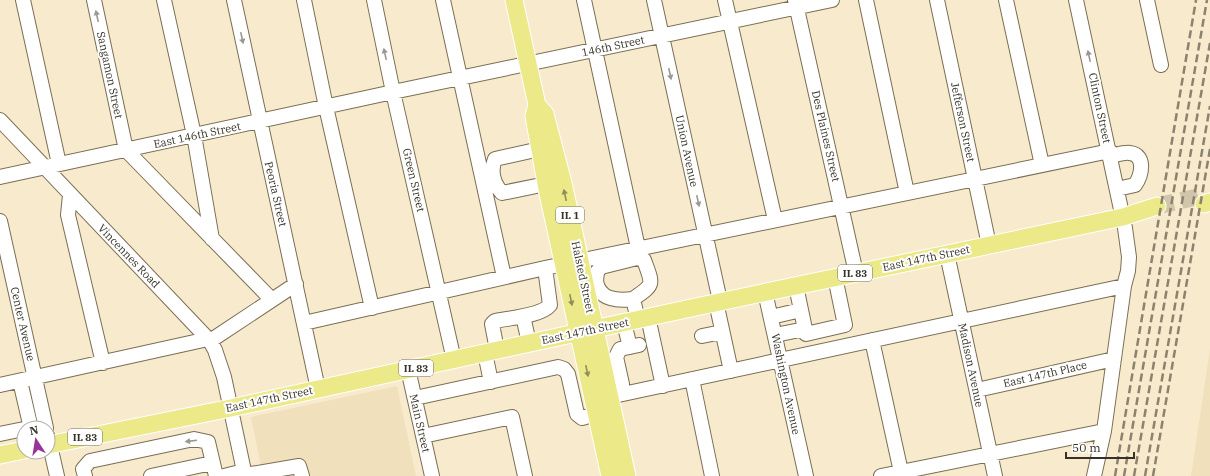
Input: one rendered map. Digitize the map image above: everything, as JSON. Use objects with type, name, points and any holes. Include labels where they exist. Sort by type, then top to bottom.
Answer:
[{"type":"main road","name":"Halsted Street","points":[[514,0],[537,105],[534,116],[546,184],[572,263],[590,282],[586,331],[608,359],[627,476]]},
{"type":"main road","name":"Halsted Street","points":[[537,105],[545,114],[563,184],[572,263],[586,331],[596,414],[610,476]]},
{"type":"main road","name":"East 147th Street","points":[[56,441],[230,408],[718,302],[1156,210]]},
{"type":"main road","points":[[0,455],[16,452]]},
{"type":"street","points":[[23,0],[52,166]]},
{"type":"street","name":"Sangamon Street","points":[[94,0],[126,150]]},
{"type":"street","points":[[164,0],[194,135],[212,239]]},
{"type":"street","name":"Peoria Street","points":[[234,0],[318,389]]},
{"type":"street","points":[[304,0],[326,107],[372,308]]},
{"type":"street","name":"Green Street","points":[[374,0],[393,92],[454,360]]},
{"type":"street","points":[[444,0],[504,277]]},
{"type":"street","points":[[584,0],[638,248]]},
{"type":"street","name":"Union Avenue","points":[[654,0],[706,234],[722,332],[731,371]]},
{"type":"street","points":[[725,0],[775,220]]},
{"type":"street","name":"146th Street","points":[[393,92],[730,22],[796,4],[832,0]]},
{"type":"street","points":[[866,0],[907,193]]},
{"type":"street","name":"Jefferson Street","points":[[937,0],[989,245]]},
{"type":"street","points":[[1006,0],[1042,165]]},
{"type":"street","name":"Clinton Street","points":[[1076,0],[1123,217],[1129,257],[1104,431],[1094,476]]},
{"type":"street","points":[[1147,0],[1161,65]]},
{"type":"street","name":"Des Plaines Street","points":[[796,4],[856,273]]},
{"type":"street","name":"East 146th Street","points":[[0,177],[393,92]]},
{"type":"street","name":"Vincennes Road","points":[[0,120],[52,166],[70,194],[209,340],[215,350],[224,377],[245,474]]},
{"type":"street","points":[[540,149],[495,159],[492,167],[496,186],[502,193],[546,184]]},
{"type":"street","points":[[126,150],[272,300]]},
{"type":"street","points":[[304,323],[638,248],[1042,165],[1129,152],[1138,156],[1141,162],[1139,179],[1135,185],[1117,189]]},
{"type":"street","points":[[70,194],[68,215],[103,363]]},
{"type":"street","name":"Center Avenue","points":[[0,221],[44,420]]},
{"type":"street","name":"Madison Avenue","points":[[948,254],[995,476]]},
{"type":"street","points":[[640,258],[644,260],[651,280],[651,285],[633,299],[622,300],[607,298],[590,282],[601,267],[640,258]]},
{"type":"street","points":[[491,382],[492,324],[495,321],[539,313],[548,308],[550,305],[545,268]]},
{"type":"street","points":[[796,286],[806,334],[845,325],[835,277]]},
{"type":"street","points":[[0,385],[209,340],[296,284]]},
{"type":"street","points":[[613,389],[663,386],[1124,286]]},
{"type":"street","name":"Washington Avenue","points":[[765,292],[806,476]]},
{"type":"street","points":[[608,359],[620,349],[635,346],[636,320],[633,299]]},
{"type":"street","points":[[771,317],[801,310]]},
{"type":"street","points":[[522,316],[529,343]]},
{"type":"street","points":[[636,320],[663,386]]},
{"type":"street","points":[[775,335],[805,329]]},
{"type":"street","points":[[702,336],[722,332]]},
{"type":"street","points":[[872,340],[901,472]]},
{"type":"street","name":"East 147th Place","points":[[977,390],[1114,359]]},
{"type":"street","points":[[415,398],[558,368],[564,369],[568,374],[577,414],[582,418],[596,414]]},
{"type":"street","name":"Main Street","points":[[408,369],[432,476]]},
{"type":"street","points":[[692,380],[712,476]]},
{"type":"street","points":[[20,381],[29,420]]},
{"type":"street","points":[[613,389],[646,381]]},
{"type":"street","points":[[423,436],[512,417],[525,476]]},
{"type":"street","points":[[0,434],[16,431]]},
{"type":"street","points":[[881,476],[1104,431]]},
{"type":"street","points":[[85,476],[83,469],[90,461],[194,439],[208,442],[214,470],[151,476]]},
{"type":"street","points":[[53,460],[57,476]]},
{"type":"street","points":[[224,476],[274,473],[300,466],[302,476]]},
{"type":"shaded area","points":[[1210,349],[1210,476],[1191,476]]},
{"type":"shaded area","points":[[397,386],[416,476],[263,476],[251,417]]},
{"type":"tunnel","points":[[1157,206],[1206,195]]},
{"type":"railway","points":[[1115,476],[1196,0]]},
{"type":"railway","points":[[1124,476],[1207,0]]},
{"type":"railway","points":[[1134,476],[1210,43]]},
{"type":"railway","points":[[1145,476],[1210,106]]},
{"type":"railway","points":[[1153,476],[1210,149]]}]
